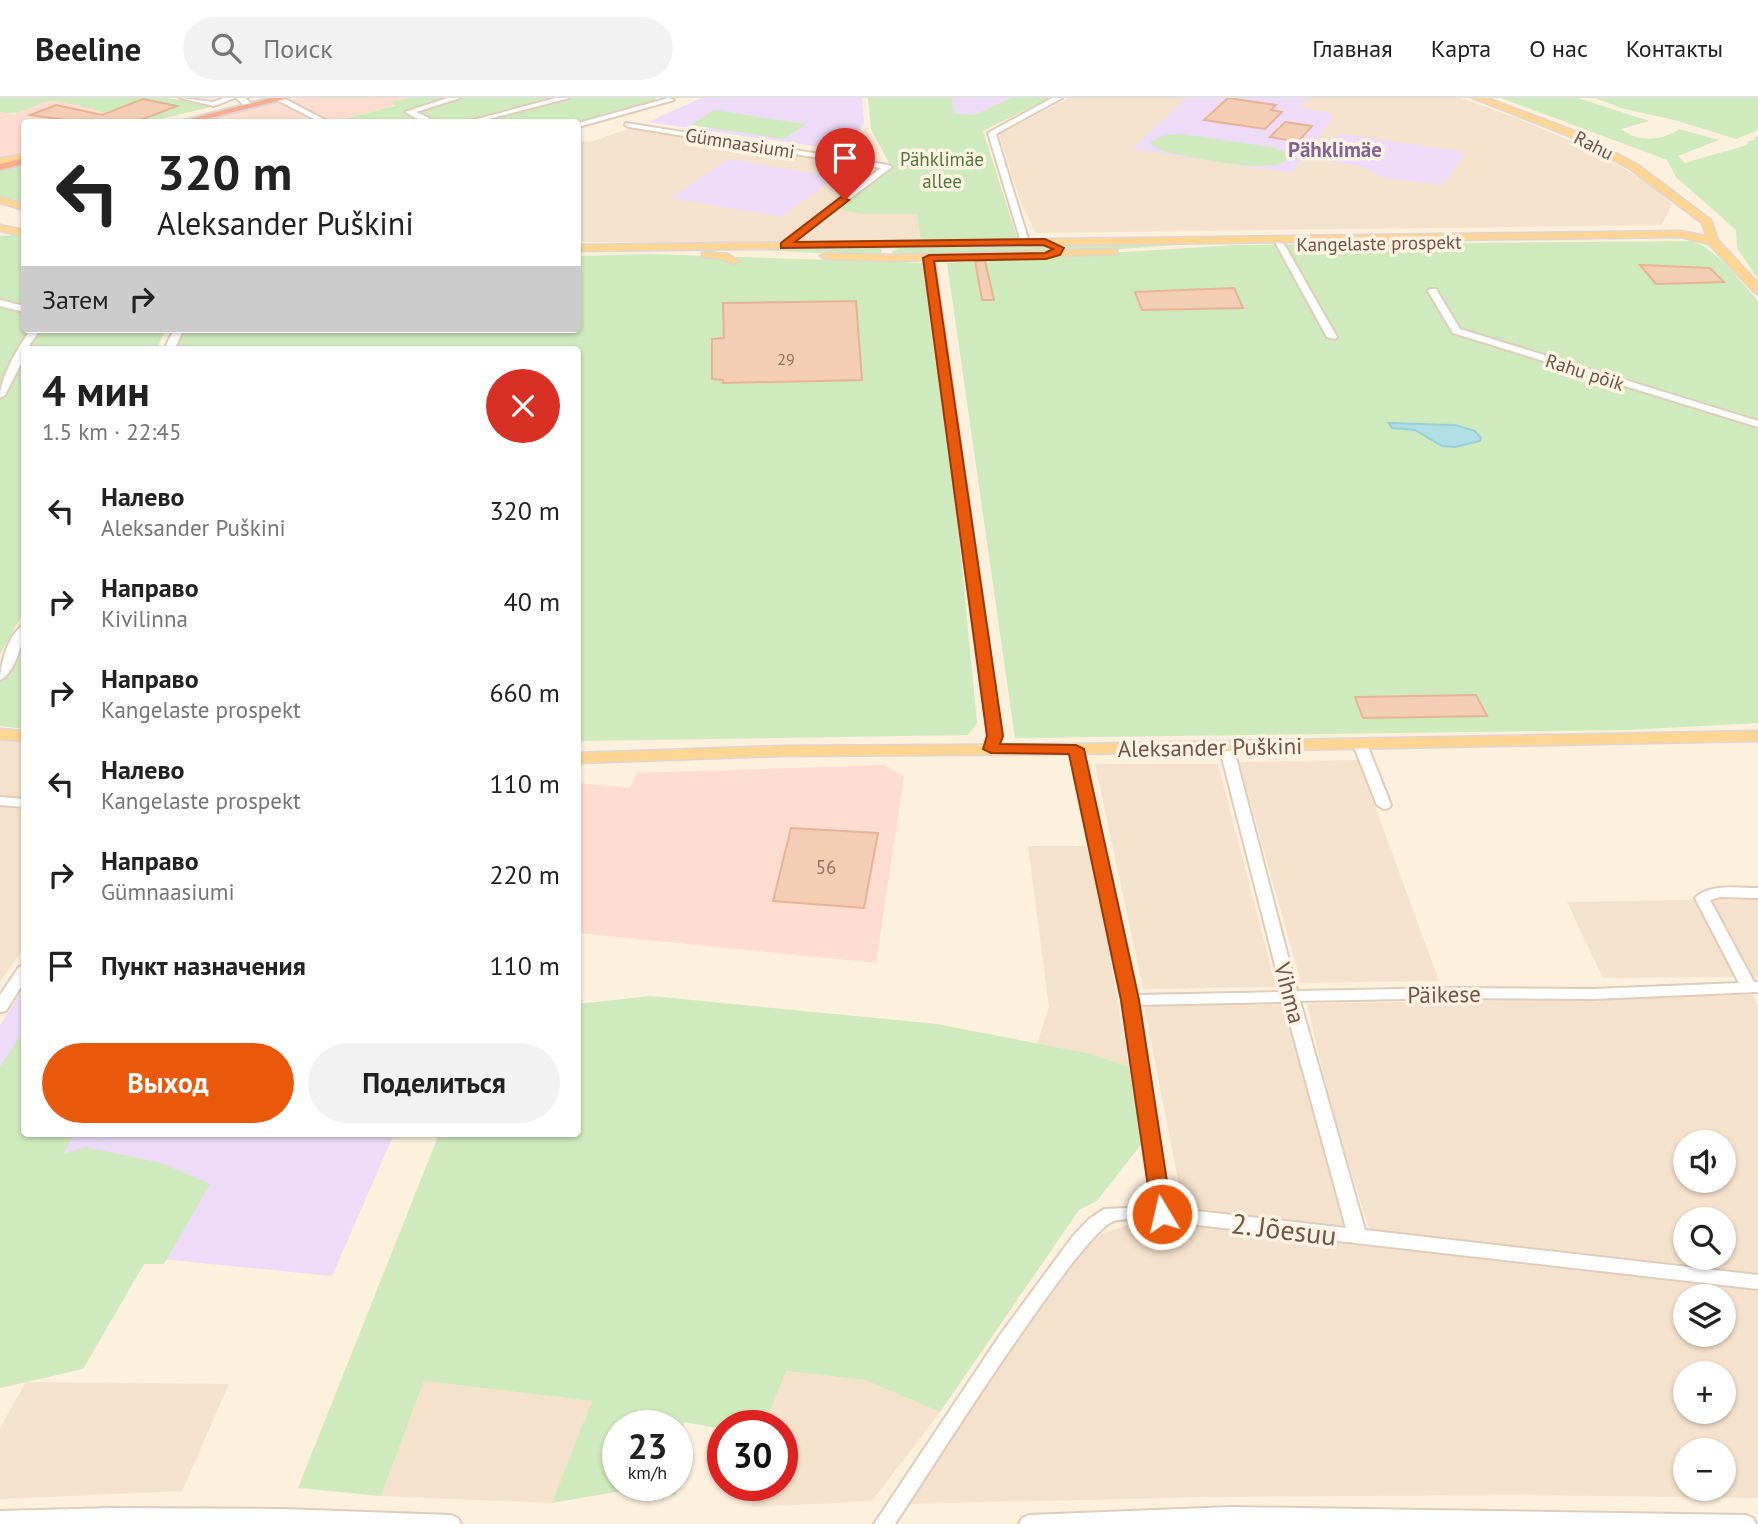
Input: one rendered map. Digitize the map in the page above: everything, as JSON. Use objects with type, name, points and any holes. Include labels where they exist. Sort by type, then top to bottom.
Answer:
[{"type":"highway","points":[[179,119],[244,101],[277,98]]},
{"type":"highway","points":[[195,119],[277,98]]},
{"type":"highway","points":[[0,164],[21,159]]},
{"type":"main road","name":"Rahu","points":[[1478,98],[1597,145],[1655,181],[1699,234],[1722,258],[1732,261],[1758,290]]},
{"type":"main road","points":[[0,200],[21,206]]},
{"type":"main road","points":[[0,211],[21,208]]},
{"type":"main road","name":"Kangelaste prospekt","points":[[738,253],[784,245],[1699,234]]},
{"type":"main road","name":"Kangelaste prospekt","points":[[581,248],[929,258],[1046,256],[1280,244],[1699,234]]},
{"type":"main road","points":[[1045,242],[1059,248],[1056,253],[1046,256]]},
{"type":"main road","points":[[892,258],[887,254],[887,249],[901,244]]},
{"type":"main road","points":[[581,253],[738,253]]},
{"type":"main road","points":[[0,734],[21,736]]},
{"type":"main road","name":"Aleksander Puškini","points":[[581,760],[782,751],[1076,749],[1758,736]]},
{"type":"street","points":[[184,98],[214,104],[231,98]]},
{"type":"street","points":[[277,98],[320,119]]},
{"type":"street","points":[[425,119],[409,111],[456,98]]},
{"type":"street","points":[[482,119],[565,98]]},
{"type":"street","points":[[1025,242],[992,132],[1058,98]]},
{"type":"street","points":[[581,124],[670,100]]},
{"type":"street","name":"Gümnaasiumi","points":[[629,125],[888,167],[784,245]]},
{"type":"street","points":[[1280,244],[1332,337]]},
{"type":"street","points":[[929,258],[995,736],[991,749]]},
{"type":"street","name":"Rahu põik","points":[[1433,291],[1456,331],[1758,424]]},
{"type":"street","points":[[0,303],[21,308]]},
{"type":"street","points":[[0,395],[21,356]]},
{"type":"street","points":[[0,676],[21,635]]},
{"type":"street","points":[[1360,744],[1384,805]]},
{"type":"street","name":"Vihma","points":[[1226,746],[1291,997],[1358,1238]]},
{"type":"street","points":[[1076,749],[1130,1000],[1162,1214]]},
{"type":"street","points":[[0,801],[21,803]]},
{"type":"street","points":[[1755,988],[1702,901],[1706,895],[1718,892],[1758,893]]},
{"type":"street","points":[[0,1007],[21,976]]},
{"type":"street","name":"Päikese","points":[[1130,1000],[1592,994],[1755,988]]},
{"type":"street","name":"2. Jõesuu","points":[[884,1524],[1007,1340],[1079,1241],[1094,1224],[1110,1214],[1162,1214],[1758,1282]]},
{"type":"street","points":[[0,1520],[148,1514],[451,1524]]},
{"type":"street","points":[[1029,1524],[1517,1519],[1746,1524]]},
{"type":"shaded area","points":[[40,98],[166,98],[215,106],[160,119],[21,119],[21,153],[0,157],[0,112],[14,115]]},
{"type":"shaded area","points":[[297,98],[411,98],[387,108],[342,119],[210,119]]},
{"type":"shaded area","points":[[702,98],[862,98],[864,122],[859,132],[862,140],[854,152],[648,122]]},
{"type":"shaded area","points":[[952,98],[1011,98],[974,115],[953,113]]},
{"type":"shaded area","points":[[1069,98],[1460,98],[1518,118],[1602,155],[1652,186],[1672,204],[1662,225],[1036,233],[1020,201],[999,134]]},
{"type":"shaded area","points":[[1186,98],[1308,98],[1299,108],[1328,112],[1333,118],[1291,173],[1132,149]]},
{"type":"shaded area","points":[[633,127],[892,167],[918,214],[921,242],[581,242],[581,141],[591,142]]},
{"type":"shaded area","points":[[1341,134],[1466,152],[1443,185],[1384,178],[1360,166],[1313,159],[1327,143]]},
{"type":"shaded area","points":[[728,159],[836,177],[781,217],[671,198]]},
{"type":"shaded area","points":[[0,739],[21,741],[21,798],[0,797]]},
{"type":"shaded area","points":[[1358,760],[1439,981],[1301,983],[1239,762]]},
{"type":"shaded area","points":[[1095,764],[1218,764],[1276,987],[1143,989]]},
{"type":"shaded area","points":[[885,765],[904,777],[876,963],[581,933],[581,783],[630,788],[637,773]]},
{"type":"shaded area","points":[[0,807],[21,809],[21,951],[0,982]]},
{"type":"shaded area","points":[[1028,846],[1090,846],[1129,1067],[1091,1054],[1037,1044],[1049,1007]]},
{"type":"shaded area","points":[[1758,899],[1758,978],[1752,977],[1711,900]]},
{"type":"shaded area","points":[[1696,900],[1736,977],[1603,978],[1567,902]]},
{"type":"shaded area","points":[[21,993],[21,1137],[393,1137],[332,1276],[0,1243],[0,1025]]},
{"type":"shaded area","points":[[1753,995],[1758,1005],[1758,1273],[1731,1270],[1736,1270],[1736,1207],[1673,1207],[1673,1263],[1369,1229],[1329,1100],[1307,1004]]},
{"type":"shaded area","points":[[1284,1005],[1346,1229],[1184,1211],[1144,1006]]},
{"type":"shaded area","points":[[1162,1214],[1758,1280],[1758,1498],[1736,1498],[1736,1438],[1673,1438],[1673,1497],[1207,1497],[904,1504],[1079,1241]]},
{"type":"shaded area","points":[[786,1371],[865,1380],[940,1412],[872,1501],[752,1507],[752,1501],[798,1501],[798,1410],[770,1410]]},
{"type":"shaded area","points":[[424,1381],[593,1401],[552,1503],[381,1496]]},
{"type":"shaded area","points":[[26,1382],[229,1384],[182,1491],[0,1499],[0,1428]]},
{"type":"green space","points":[[0,98],[166,98],[215,106],[160,119],[122,119],[89,108],[54,101],[47,101],[16,113],[0,112]]},
{"type":"green space","points":[[410,98],[654,98],[664,102],[581,124],[581,119],[344,119],[395,106],[392,102]]},
{"type":"green space","name":"Pähklimäe allee","points":[[868,98],[952,98],[953,113],[974,115],[1011,98],[1049,98],[983,131],[1018,240],[921,242],[917,214],[865,214],[836,209],[891,167],[871,129]]},
{"type":"green space","points":[[1501,98],[1578,98],[1649,121],[1621,129],[1635,137],[1658,138],[1679,129],[1719,140],[1678,156],[1685,163],[1747,145],[1748,141],[1755,140],[1758,136],[1758,279],[1737,248],[1736,230],[1676,177],[1667,160]]},
{"type":"green space","points":[[1595,98],[1758,98],[1758,130],[1736,139],[1678,121],[1621,108]]},
{"type":"green space","points":[[714,110],[806,124],[784,139],[691,125]]},
{"type":"green space","points":[[1181,134],[1271,147],[1284,152],[1289,158],[1266,166],[1249,166],[1165,152],[1151,145],[1152,140],[1165,135]]},
{"type":"green space","points":[[21,167],[21,202],[0,196],[0,172]]},
{"type":"green space","points":[[0,236],[21,236],[21,333],[164,333],[158,346],[21,346],[21,616],[0,655]]},
{"type":"green space","points":[[1692,241],[1720,259],[1758,301],[1758,723],[1627,730],[1015,738],[947,263],[1237,245]]},
{"type":"green space","points":[[1207,243],[1064,253],[1066,244]]},
{"type":"green space","points":[[1049,245],[1055,248],[1052,251],[896,255],[891,252],[901,248]]},
{"type":"green space","points":[[883,246],[880,256],[757,250]]},
{"type":"green space","points":[[649,254],[929,263],[942,357],[977,723],[968,735],[581,741],[581,346],[175,346],[182,333],[581,333],[581,256]]},
{"type":"green space","points":[[21,635],[21,729],[0,726],[0,675]]},
{"type":"green space","points":[[650,996],[937,1024],[1091,1054],[1129,1067],[1143,1142],[1097,1201],[1079,1210],[940,1412],[865,1380],[786,1371],[770,1410],[707,1410],[707,1426],[693,1424],[693,1410],[602,1410],[602,1494],[552,1503],[592,1401],[424,1381],[381,1496],[298,1488],[438,1137],[581,1137],[581,1004]]},
{"type":"green space","points":[[21,1035],[21,1137],[72,1137],[63,1154],[85,1147],[161,1163],[210,1184],[164,1264],[144,1264],[83,1369],[0,1388],[0,1067]]},
{"type":"water","points":[[1389,423],[1455,425],[1475,431],[1481,438],[1480,441],[1455,447],[1442,446],[1415,430],[1392,428]]},
{"type":"building","points":[[1228,98],[1276,105],[1271,110],[1282,112],[1265,129],[1204,120]]},
{"type":"building","points":[[143,99],[177,106],[144,119],[58,119],[30,115],[56,105],[102,115]]},
{"type":"building","points":[[1285,122],[1312,126],[1298,142],[1270,137]]},
{"type":"building","points":[[975,261],[985,261],[994,300],[982,300]]},
{"type":"building","points":[[1640,265],[1710,268],[1724,282],[1656,284]]},
{"type":"building","points":[[1234,288],[1243,308],[1142,310],[1135,292]]},
{"type":"building","points":[[856,301],[862,380],[723,383],[723,380],[712,379],[712,339],[724,338],[723,303]]},
{"type":"building","points":[[1476,695],[1487,716],[1363,718],[1355,697]]},
{"type":"building","points":[[791,828],[878,833],[864,908],[773,901]]},
{"type":"district","name":"Pähklimäe","points":[[1335,149]]},
{"type":"route","points":[[845,200],[784,245],[1045,242],[1059,248],[1056,253],[1046,256],[929,258],[995,736],[991,749],[1076,749],[1130,1000],[1162,1214]]}]
